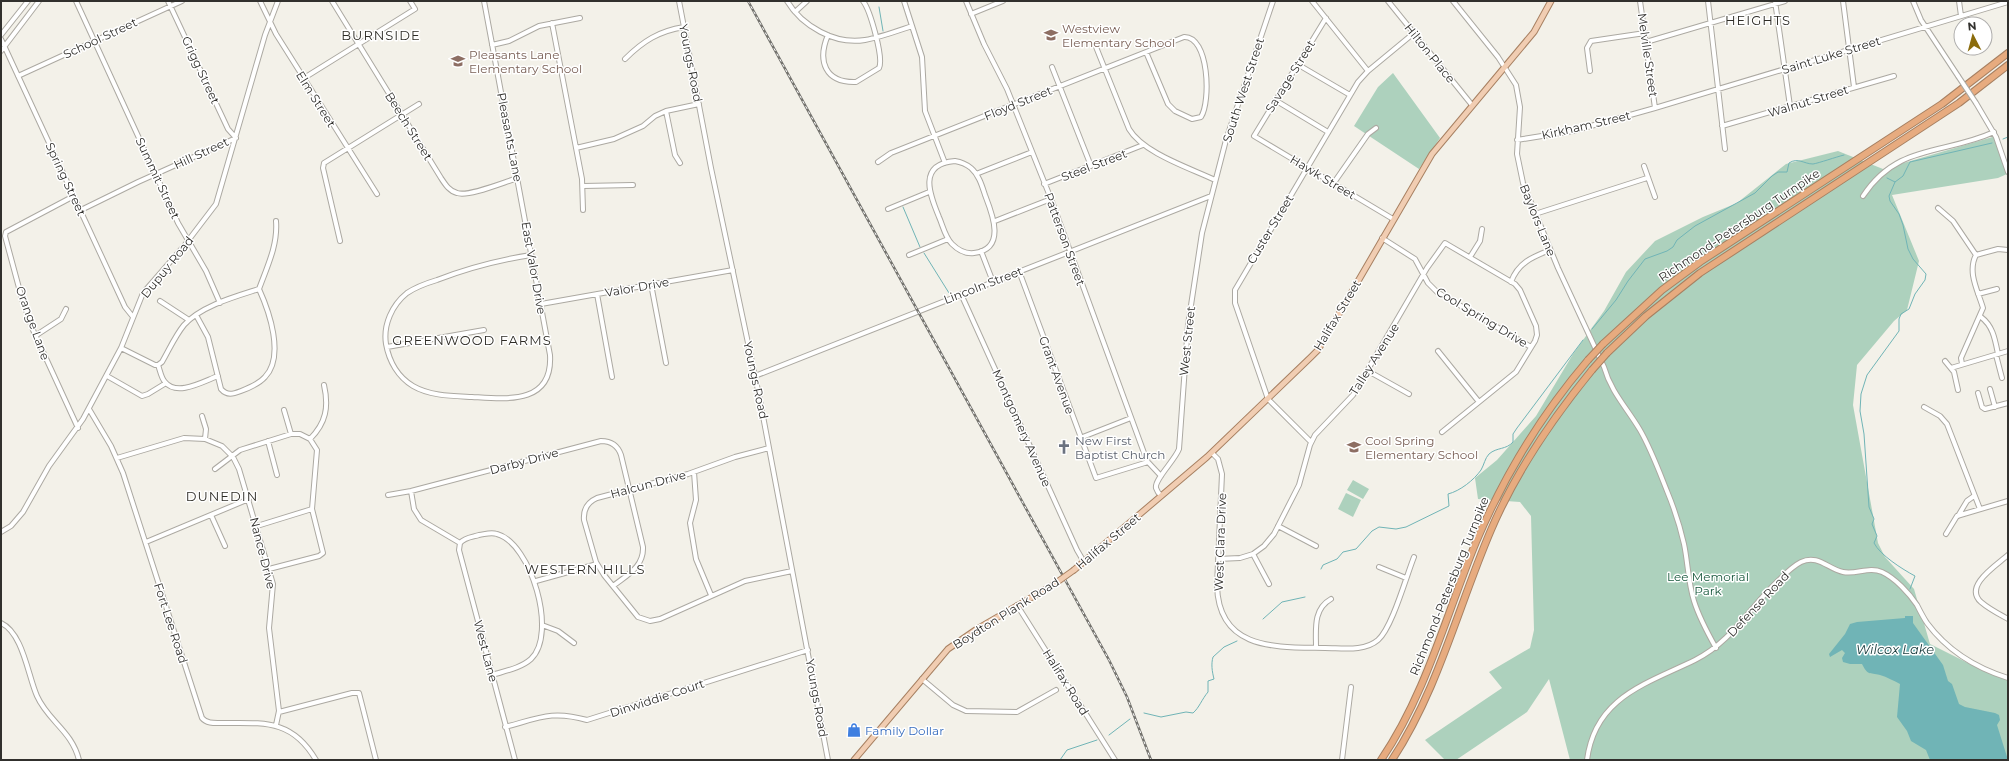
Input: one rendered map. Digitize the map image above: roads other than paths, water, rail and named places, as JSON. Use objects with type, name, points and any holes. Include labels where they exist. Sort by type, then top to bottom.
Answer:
[{"type":"highway","name":"Richmond-Petersburg Turnpike","points":[[1380,760],[1399,732],[1416,697],[1476,543],[1501,488],[1542,420],[1588,360],[1603,344],[1662,290],[1700,262],[1942,104],[2008,53]]},
{"type":"highway","name":"Richmond-Petersburg Turnpike","points":[[1392,760],[1423,704],[1482,552],[1507,497],[1536,445],[1559,412],[1592,370],[1650,312],[1700,273],[1959,103],[2008,65]]},
{"type":"main road","name":"Halifax Street","points":[[1064,577],[1084,562],[1201,463],[1318,350],[1432,154],[1534,32],[1549,2]]},
{"type":"main road","name":"Boydton Plank Road","points":[[854,760],[940,657],[955,643],[1064,577]]},
{"type":"street","points":[[1,36],[28,1]]},
{"type":"street","points":[[1,51],[39,1]]},
{"type":"street","name":"Summit Street","points":[[76,1],[156,174],[188,240],[206,271],[220,303]]},
{"type":"street","name":"Grigg Street","points":[[168,1],[228,129],[236,138]]},
{"type":"street","name":"School Street","points":[[18,76],[182,1]]},
{"type":"street","name":"Elm Street","points":[[260,1],[304,78],[377,194]]},
{"type":"street","name":"Dupuy Road","points":[[1,532],[11,526],[23,512],[49,466],[78,428],[121,348],[143,293],[216,204],[270,20],[278,1]]},
{"type":"street","name":"Beech Street","points":[[332,1],[441,178],[450,190],[467,194],[518,178]]},
{"type":"street","points":[[304,78],[415,9],[410,1]]},
{"type":"street","name":"Pleasants Lane","points":[[484,1],[522,203]]},
{"type":"street","name":"Youngs Road","points":[[679,1],[755,376],[828,760]]},
{"type":"street","points":[[787,1],[795,12],[808,24],[828,35],[856,41],[876,38],[912,26]]},
{"type":"street","points":[[795,12],[807,1]]},
{"type":"street","points":[[828,35],[822,54],[827,69],[836,77],[853,82],[867,77],[876,71],[880,66],[881,57],[868,10],[863,1]]},
{"type":"street","points":[[904,1],[923,65],[923,106],[945,163]]},
{"type":"street","name":"Patterson Street","points":[[966,1],[1013,105],[1051,199],[1148,462],[1161,476]]},
{"type":"street","points":[[971,14],[1003,1]]},
{"type":"street","name":"South West Street","points":[[1215,180],[1226,140],[1273,1]]},
{"type":"street","points":[[1312,1],[1368,71]]},
{"type":"street","name":"Hilton Place","points":[[1388,1],[1472,105]]},
{"type":"street","name":"Baylors Lane","points":[[1453,1],[1505,67],[1516,85],[1520,99],[1517,140],[1520,172],[1550,250],[1614,392],[1645,439],[1667,491],[1684,541],[1694,600],[1701,620],[1716,648]]},
{"type":"street","name":"Melville Street","points":[[1640,1],[1655,108]]},
{"type":"street","points":[[1708,1],[1709,24],[1725,149]]},
{"type":"street","points":[[1646,42],[1709,24],[1775,2],[1785,1]]},
{"type":"street","points":[[1843,1],[1854,87]]},
{"type":"street","points":[[1913,1],[1925,27],[1976,102],[1994,132],[2008,172]]},
{"type":"street","points":[[1959,1],[1961,16]]},
{"type":"street","points":[[1775,2],[1790,106]]},
{"type":"street","name":"Saint Luke Street","points":[[1961,16],[2008,2]]},
{"type":"street","points":[[492,45],[509,41],[535,28],[580,18]]},
{"type":"street","name":"Savage Street","points":[[1254,135],[1326,18]]},
{"type":"street","name":"Saint Luke Street","points":[[1655,108],[1953,18]]},
{"type":"street","points":[[552,23],[583,186],[583,210]]},
{"type":"street","points":[[625,59],[638,46],[651,37],[665,31],[684,27]]},
{"type":"street","name":"Custer Street","points":[[1311,442],[1268,399],[1235,303],[1234,295],[1248,268],[1358,82],[1368,71],[1414,33]]},
{"type":"street","points":[[1590,71],[1587,48],[1591,41],[1645,33]]},
{"type":"street","name":"Floyd Street","points":[[878,162],[889,154],[1104,68],[1184,37],[1190,38],[1195,42],[1207,75],[1208,87],[1201,117],[1192,119],[1172,108],[1166,99],[1146,52]]},
{"type":"street","name":"Spring Street","points":[[1,39],[125,307],[133,317]]},
{"type":"street","points":[[1096,47],[1129,129],[1143,145],[1215,180]]},
{"type":"street","points":[[1298,64],[1350,95]]},
{"type":"street","points":[[1052,67],[1092,166]]},
{"type":"street","name":"Walnut Street","points":[[1722,126],[1894,76]]},
{"type":"street","points":[[1276,100],[1328,132]]},
{"type":"street","points":[[340,241],[323,168],[324,163],[419,104]]},
{"type":"street","points":[[576,148],[614,139],[643,126],[655,116],[666,111],[699,104]]},
{"type":"street","name":"Kirkham Street","points":[[1517,140],[1573,131],[1655,108]]},
{"type":"street","points":[[666,111],[675,155],[680,163]]},
{"type":"street","points":[[1333,184],[1368,134],[1376,128]]},
{"type":"street","points":[[1863,196],[1882,175],[1905,158],[1967,143],[1994,132]]},
{"type":"street","name":"Hawk Street","points":[[1254,135],[1393,219]]},
{"type":"street","name":"Hill Street","points":[[80,210],[236,138]]},
{"type":"street","name":"Steel Street","points":[[1044,184],[1143,145]]},
{"type":"street","points":[[976,174],[1032,152]]},
{"type":"street","points":[[960,162],[968,165],[976,174],[995,221],[994,237],[987,247],[981,251],[965,252],[956,248],[948,239],[929,192],[929,182],[933,173],[945,163],[960,162]]},
{"type":"street","points":[[1644,166],[1655,197]]},
{"type":"street","points":[[1535,214],[1647,178]]},
{"type":"street","name":"West Street","points":[[1161,476],[1175,459],[1179,449],[1183,371],[1188,318],[1200,246],[1215,180]]},
{"type":"street","points":[[583,186],[633,185]]},
{"type":"street","points":[[888,209],[929,192]]},
{"type":"street","name":"Orange Lane","points":[[74,196],[6,232],[5,236],[22,300],[35,336],[78,428]]},
{"type":"street","name":"Lincoln Street","points":[[755,376],[1211,196]]},
{"type":"street","points":[[995,221],[1051,199]]},
{"type":"street","name":"East Valor Drive","points":[[387,347],[392,364],[400,375],[412,386],[426,391],[463,397],[514,399],[527,396],[543,383],[550,367],[550,355],[522,203]]},
{"type":"street","points":[[1938,208],[1954,221],[1976,255]]},
{"type":"street","points":[[196,315],[208,337],[223,391],[228,394],[234,394],[261,381],[271,368],[274,352],[271,318],[258,288],[274,248],[276,221]]},
{"type":"street","points":[[1442,432],[1516,372],[1532,347],[1537,335],[1536,326],[1520,290],[1511,282],[1470,257],[1480,241],[1482,229]]},
{"type":"street","name":"Cool Spring Drive","points":[[1382,238],[1415,259],[1424,275],[1437,292],[1532,347]]},
{"type":"street","points":[[909,256],[948,239]]},
{"type":"street","name":"Talley Avenue","points":[[1253,554],[1269,539],[1278,526],[1299,485],[1311,442],[1319,429],[1354,395],[1443,243],[1446,243],[1470,257]]},
{"type":"street","points":[[1976,255],[1998,249],[2008,250]]},
{"type":"street","points":[[1511,282],[1517,270],[1525,261],[1550,250]]},
{"type":"street","points":[[981,251],[993,282]]},
{"type":"street","points":[[484,330],[387,347],[386,332],[388,321],[397,304],[408,293],[426,284],[463,270],[531,255]]},
{"type":"street","points":[[1962,364],[1961,358],[1981,317],[1983,308],[1972,273],[1973,262],[1976,255]]},
{"type":"street","name":"Valor Drive","points":[[540,304],[733,270]]},
{"type":"street","name":"Grant Avenue","points":[[1018,271],[1096,478],[1148,462]]},
{"type":"street","points":[[651,284],[666,363]]},
{"type":"street","points":[[158,365],[189,320],[220,303],[258,288]]},
{"type":"street","points":[[1978,294],[1997,289]]},
{"type":"street","points":[[597,294],[612,377]]},
{"type":"street","name":"Montgomery Avenue","points":[[961,294],[1077,550],[1084,562]]},
{"type":"street","points":[[160,301],[189,320]]},
{"type":"street","points":[[35,336],[61,320],[66,309]]},
{"type":"street","points":[[1981,317],[1988,322],[1992,329],[2002,378]]},
{"type":"street","points":[[121,348],[155,365],[158,365]]},
{"type":"street","points":[[1438,351],[1479,402]]},
{"type":"street","points":[[1951,368],[2008,351]]},
{"type":"street","points":[[1945,361],[1951,368],[1958,390]]},
{"type":"street","points":[[158,365],[166,383],[172,387],[182,388],[218,376]]},
{"type":"street","points":[[1368,371],[1409,394]]},
{"type":"street","points":[[106,376],[142,396],[166,383]]},
{"type":"street","points":[[310,439],[318,430],[325,415],[327,402],[324,385]]},
{"type":"street","points":[[1990,389],[1995,407]]},
{"type":"street","points":[[1978,393],[1984,409],[2008,403]]},
{"type":"street","points":[[1924,407],[1940,416],[1946,424],[1980,509]]},
{"type":"street","name":"Fort Lee Road","points":[[89,409],[117,458],[146,542],[202,718],[210,723],[262,723],[276,725],[289,730],[302,740],[316,760]]},
{"type":"street","points":[[284,410],[290,434]]},
{"type":"street","points":[[117,458],[184,438],[205,438],[206,429],[202,416]]},
{"type":"street","points":[[1080,438],[1131,418]]},
{"type":"street","points":[[215,469],[240,450],[290,434],[300,434],[310,439],[315,445],[317,454],[312,509],[323,550],[322,555],[269,569]]},
{"type":"street","name":"Nance Drive","points":[[205,438],[219,444],[231,456],[239,469],[269,569],[274,591],[269,628],[279,712],[276,725]]},
{"type":"street","points":[[268,441],[277,475]]},
{"type":"street","name":"Darby Drive","points":[[388,495],[411,491],[604,441],[612,443],[620,451],[630,489],[643,552],[638,566],[612,586]]},
{"type":"street","name":"Halcun Drive","points":[[769,448],[735,457],[694,472],[593,499],[586,508],[584,520],[597,564],[612,586],[635,614],[650,621],[660,619],[752,578],[792,571]]},
{"type":"street","name":"West Clara Drive","points":[[1212,453],[1218,459],[1222,474],[1217,586],[1218,601],[1223,615],[1238,632],[1259,644],[1316,648],[1362,648],[1378,640],[1388,624],[1414,557]]},
{"type":"street","points":[[694,472],[697,493],[690,519],[691,529],[699,566],[711,595]]},
{"type":"street","points":[[1161,476],[1156,486],[1161,496]]},
{"type":"street","points":[[411,491],[414,509],[421,520],[460,543],[464,539],[488,533],[501,535],[510,541],[524,560],[536,581],[542,625],[539,644],[532,659],[518,667],[492,675]]},
{"type":"street","points":[[1946,534],[1967,501],[1974,496]]},
{"type":"street","points":[[146,542],[249,499]]},
{"type":"street","points":[[1958,516],[2008,501]]},
{"type":"street","points":[[257,526],[312,509]]},
{"type":"street","points":[[210,515],[225,546]]},
{"type":"street","points":[[1278,526],[1316,546]]},
{"type":"street","name":"West Lane","points":[[460,543],[459,550],[514,760]]},
{"type":"street","points":[[1218,559],[1240,558],[1253,554],[1269,584]]},
{"type":"street","points":[[2008,555],[1979,582],[1976,589],[1978,597],[1982,603],[2008,619]]},
{"type":"street","name":"Defense Road","points":[[1587,760],[1593,733],[1602,716],[1612,705],[1646,684],[1696,660],[1716,648],[1734,632],[1766,592],[1801,562],[1815,560],[1841,572],[1847,573],[1877,570],[1888,575],[1902,587],[1918,606],[1926,621],[1934,631],[1965,658],[1986,671],[2008,678]]},
{"type":"street","points":[[536,581],[597,564]]},
{"type":"street","points":[[1380,568],[1406,578]]},
{"type":"street","points":[[1316,648],[1316,626],[1319,610],[1331,599]]},
{"type":"street","name":"Halifax Road","points":[[1016,605],[1116,760]]},
{"type":"street","points":[[1,623],[12,631],[19,645],[38,697],[71,739],[79,760]]},
{"type":"street","points":[[542,625],[558,631],[574,643]]},
{"type":"street","name":"Dinwiddie Court","points":[[505,727],[548,715],[563,715],[587,720],[808,650]]},
{"type":"street","points":[[922,679],[953,705],[966,711],[1017,712],[1056,690]]},
{"type":"street","points":[[1342,760],[1351,687]]},
{"type":"street","points":[[279,712],[357,692],[360,694],[376,760]]},
{"type":"water","name":"Wilcox Lake","points":[[1905,616],[1913,616],[1913,623],[1943,665],[1948,681],[1952,684],[1959,704],[1965,707],[1999,715],[2000,720],[1997,725],[2008,760],[1930,760],[1926,750],[1911,741],[1907,731],[1897,717],[1900,684],[1883,676],[1869,673],[1862,664],[1850,664],[1843,662],[1842,658],[1845,653],[1842,650],[1830,657],[1829,654],[1845,634],[1850,624],[1857,622],[1905,618]]},
{"type":"waterway","points":[[879,7],[883,31]]},
{"type":"waterway","points":[[2003,139],[2008,137]]},
{"type":"waterway","points":[[1887,178],[1895,182],[1903,176],[1910,162],[1992,143]]},
{"type":"waterway","points":[[1592,329],[1616,300],[1645,259],[1667,251],[1673,247],[1677,240],[1695,226],[1755,193],[1778,172],[1787,172],[1789,163],[1792,161],[1813,164],[1844,155]]},
{"type":"waterway","points":[[1895,182],[1889,196],[1890,201],[1899,214],[1908,249],[1913,259],[1926,274],[1925,280],[1915,294],[1909,309],[1901,314],[1899,319],[1899,331],[1867,375],[1861,394],[1860,411],[1864,434],[1869,507],[1874,519],[1872,524],[1877,536],[1874,543],[1886,557],[1915,576],[1910,589]]},
{"type":"waterway","points":[[903,207],[920,247]]},
{"type":"waterway","points":[[924,253],[949,293]]},
{"type":"waterway","points":[[1321,569],[1323,565],[1337,559],[1343,552],[1356,549],[1372,531],[1379,527],[1396,529],[1406,527],[1449,506],[1448,494],[1462,488],[1475,478],[1489,454],[1495,450],[1510,445],[1513,442],[1513,434],[1517,428],[1583,340]]},
{"type":"waterway","points":[[1263,619],[1282,602],[1305,597]]},
{"type":"waterway","points":[[1144,713],[1161,717],[1186,712],[1193,713],[1208,692],[1208,681],[1214,679],[1212,668],[1213,657],[1224,647],[1237,641]]},
{"type":"waterway","points":[[1109,735],[1130,719]]},
{"type":"waterway","points":[[1060,760],[1067,750],[1097,740]]},
{"type":"railway","points":[[748,1],[1109,660],[1127,697],[1151,760]]},
{"type":"place","name":"Westview Elementary School","points":[[1051,35]]},
{"type":"place","name":"Pleasants Lane Elementary School","points":[[458,61]]},
{"type":"place","name":"New First Baptist Church","points":[[1064,447]]},
{"type":"place","name":"Cool Spring Elementary School","points":[[1354,447]]},
{"type":"place","name":"Family Dollar","points":[[854,730]]},
{"type":"district","name":"HEIGHTS","points":[[1758,20]]},
{"type":"district","name":"BURNSIDE","points":[[381,35]]},
{"type":"district","name":"GREENWOOD FARMS","points":[[472,340]]},
{"type":"district","name":"DUNEDIN","points":[[222,496]]},
{"type":"district","name":"WESTERN HILLS","points":[[585,569]]},
{"type":"park label","name":"Lee Memorial Park","points":[[1708,583]]}]
